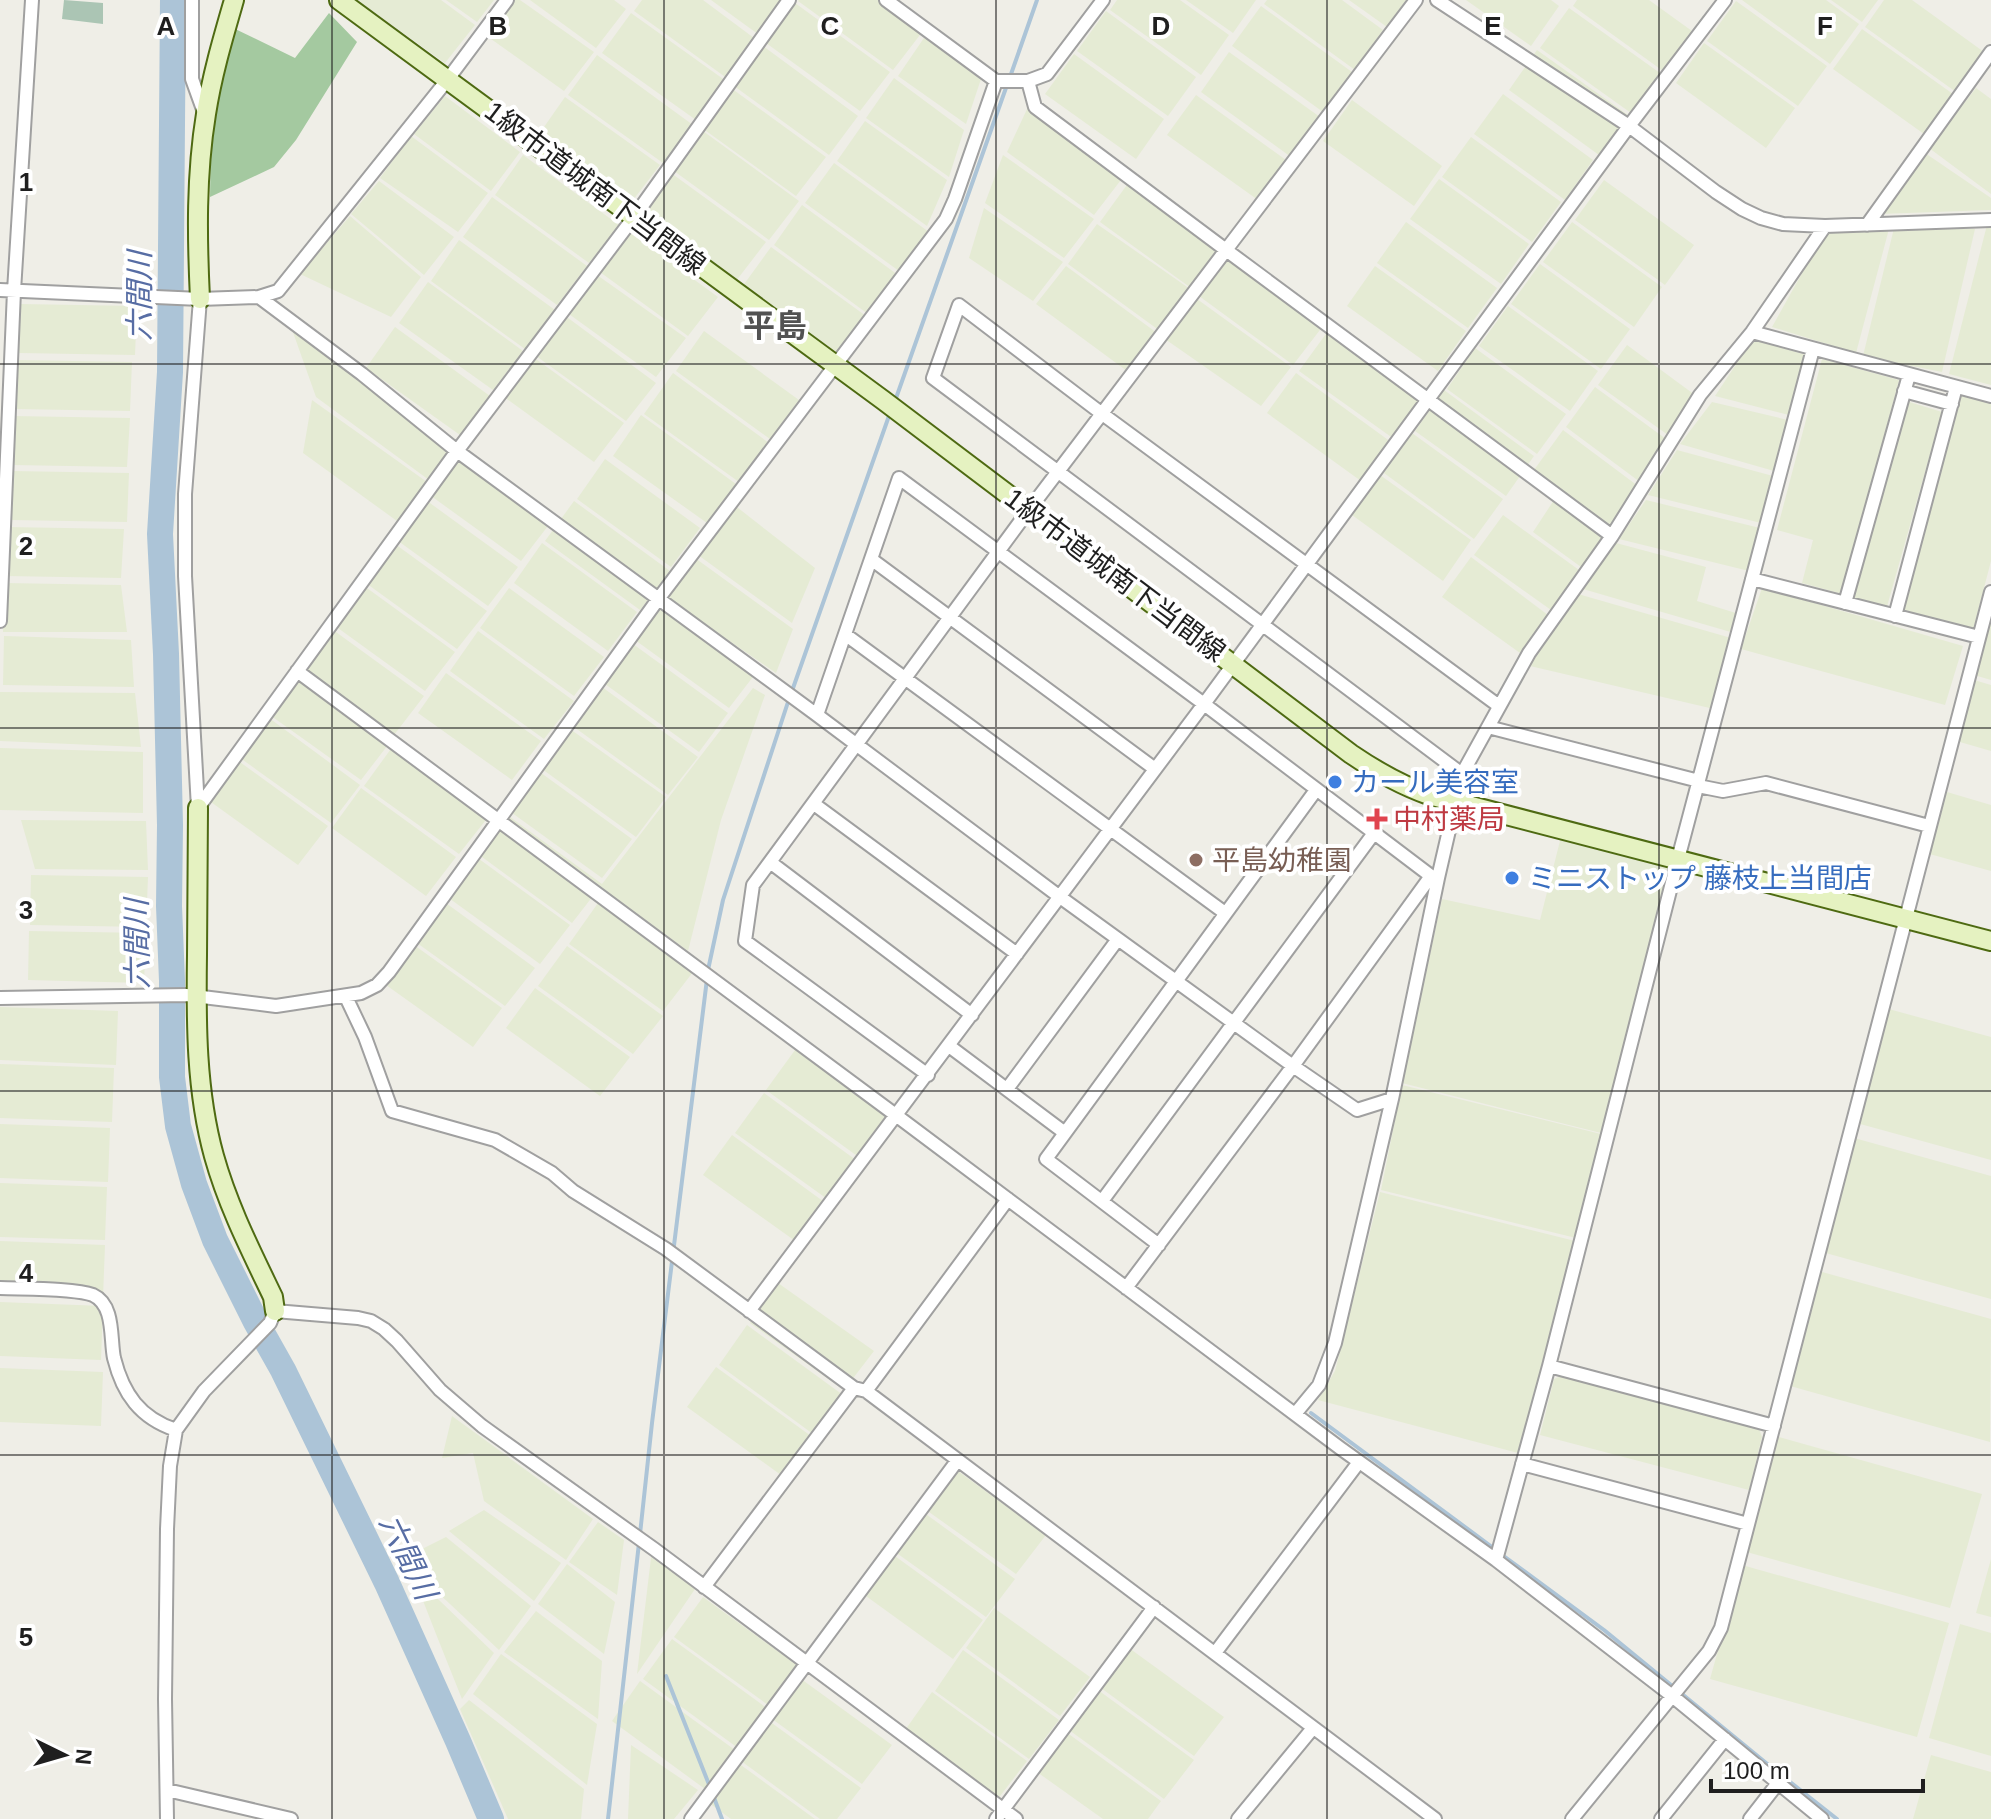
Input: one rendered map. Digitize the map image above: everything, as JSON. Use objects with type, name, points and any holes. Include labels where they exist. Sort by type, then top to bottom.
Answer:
[{"type":"street","points":[[0,621],[7,290],[32,0]]},
{"type":"street","points":[[192,0],[192,79],[205,116]]},
{"type":"street","points":[[167,1819],[167,1529],[170,1466],[176,1430],[204,1391],[256,1339],[272,1317],[273,1297],[230,1208],[213,1154],[203,1104],[191,996],[198,808],[185,576],[185,494],[197,217],[205,116],[217,56],[234,0]]},
{"type":"street","name":"1級市道城南下当間線","points":[[339,0],[883,400],[1380,774],[1404,786],[1456,802],[1991,941]]},
{"type":"street","points":[[7,290],[195,299],[259,297],[278,291],[448,79],[507,0]]},
{"type":"street","points":[[198,808],[457,451],[634,217],[789,0]]},
{"type":"street","points":[[886,0],[996,81],[1028,81],[1047,74],[1103,0]]},
{"type":"street","points":[[928,1075],[745,941],[753,885],[1057,471],[1416,0]]},
{"type":"street","points":[[1437,0],[1629,126],[1742,209],[1761,218],[1783,224],[1825,226],[1991,220]]},
{"type":"street","points":[[749,1311],[1234,664],[1725,0]]},
{"type":"street","points":[[1867,225],[1991,52]]},
{"type":"street","points":[[0,998],[155,994],[276,1006],[346,997],[377,985],[659,598],[946,219],[996,81]]},
{"type":"street","points":[[1028,81],[1035,107],[1612,536]]},
{"type":"street","points":[[1295,1414],[1319,1385],[1335,1343],[1392,1099],[1434,877],[1462,774],[1529,653],[1612,536],[1700,395],[1752,332],[1825,226]]},
{"type":"street","points":[[259,297],[362,374],[457,451],[1293,1066],[1357,1110],[1392,1099]]},
{"type":"street","points":[[1462,774],[933,378],[959,305],[1499,706]]},
{"type":"street","points":[[1752,332],[1991,396]]},
{"type":"street","points":[[1496,1560],[1813,349]]},
{"type":"street","points":[[1845,603],[1909,375]]},
{"type":"street","points":[[1895,616],[1956,387]]},
{"type":"street","points":[[1904,391],[1952,404]]},
{"type":"street","points":[[817,715],[899,478],[1434,877]]},
{"type":"street","points":[[871,559],[1155,769]]},
{"type":"street","points":[[1752,579],[1979,637]]},
{"type":"street","points":[[1572,1819],[1709,1651],[1721,1628],[1991,592]]},
{"type":"street","points":[[846,635],[1225,913]]},
{"type":"street","points":[[297,671],[1359,1462],[1496,1560],[1671,1695],[1822,1819]]},
{"type":"street","points":[[1488,727],[1723,791],[1766,783],[1929,826]]},
{"type":"street","points":[[1159,1245],[1046,1159],[1316,790]]},
{"type":"street","points":[[814,804],[1017,954]]},
{"type":"street","points":[[1102,1201],[1374,833]]},
{"type":"street","points":[[770,862],[972,1015]]},
{"type":"street","points":[[1126,1288],[1434,877]]},
{"type":"street","points":[[1007,1089],[1118,939]]},
{"type":"street","points":[[346,997],[365,1037],[392,1111],[495,1140],[552,1173],[573,1191],[666,1249],[1154,1607],[1435,1819]]},
{"type":"street","points":[[949,1046],[1065,1133]]},
{"type":"street","points":[[704,1587],[1008,1199]]},
{"type":"street","points":[[0,1288],[79,1292],[102,1301],[107,1312],[114,1357],[124,1384],[147,1416],[176,1430]]},
{"type":"street","points":[[272,1317],[358,1318],[384,1329],[440,1390],[482,1426],[808,1664],[999,1814],[1016,1819]]},
{"type":"street","points":[[1549,1366],[1774,1426]]},
{"type":"street","points":[[691,1819],[957,1461]]},
{"type":"street","points":[[1215,1653],[1359,1462]]},
{"type":"street","points":[[1522,1464],[1748,1524]]},
{"type":"street","points":[[999,1814],[1154,1607]]},
{"type":"street","points":[[1238,1819],[1313,1728]]},
{"type":"street","points":[[1661,1819],[1725,1739]]},
{"type":"street","points":[[1750,1819],[1778,1783]]},
{"type":"street","points":[[167,1790],[291,1819]]},
{"type":"green space","points":[[64,0],[103,3],[103,24],[62,19]]},
{"type":"green space","points":[[357,0],[441,0],[475,25],[445,63]]},
{"type":"green space","points":[[446,0],[494,0],[477,22]]},
{"type":"green space","points":[[500,0],[520,0],[594,52],[564,91],[477,29]]},
{"type":"green space","points":[[530,0],[614,0],[626,9],[596,48]]},
{"type":"green space","points":[[642,0],[703,0],[758,41],[728,79],[634,11]]},
{"type":"green space","points":[[711,0],[790,0],[762,37]]},
{"type":"green space","points":[[799,0],[879,0],[923,31],[893,70]]},
{"type":"green space","points":[[1117,0],[1180,0],[1229,35],[1201,75],[1110,10]]},
{"type":"green space","points":[[1186,0],[1256,0],[1233,33]]},
{"type":"green space","points":[[1267,0],[1342,0],[1383,30],[1355,70],[1264,4]]},
{"type":"green space","points":[[1349,0],[1406,0],[1387,27]]},
{"type":"green space","points":[[1466,0],[1551,0],[1559,6],[1531,46]]},
{"type":"green space","points":[[1577,0],[1649,0],[1692,31],[1663,71],[1573,6]]},
{"type":"green space","points":[[1742,0],[1826,0],[1859,24],[1830,64]]},
{"type":"green space","points":[[1831,0],[1878,0],[1862,22]]},
{"type":"green space","points":[[1884,0],[1912,0],[1984,52],[1956,92],[1865,27]]},
{"type":"green space","points":[[1736,1],[1827,66],[1798,106],[1707,41]]},
{"type":"green space","points":[[795,3],[890,72],[860,111],[766,43]]},
{"type":"green space","points":[[1261,6],[1352,72],[1323,112],[1232,46]]},
{"type":"green space","points":[[1569,8],[1660,73],[1631,113],[1540,48]]},
{"type":"green space","points":[[1106,11],[1196,77],[1168,116],[1077,51]]},
{"type":"green space","points":[[329,13],[357,42],[296,140],[274,167],[210,197],[211,132],[229,26],[295,58]]},
{"type":"green space","points":[[631,13],[726,81],[696,120],[602,53]]},
{"type":"green space","points":[[1862,29],[1953,94],[1924,134],[1833,69]]},
{"type":"green space","points":[[926,35],[982,76],[966,124],[898,76]]},
{"type":"green space","points":[[1704,43],[1795,108],[1766,148],[1676,83]]},
{"type":"green space","points":[[763,46],[858,116],[829,155],[734,86]]},
{"type":"green space","points":[[1537,50],[1628,115],[1599,155],[1509,90]]},
{"type":"green space","points":[[1229,52],[1320,117],[1291,157],[1201,92]]},
{"type":"green space","points":[[1074,54],[1164,119],[1136,159],[1045,94]]},
{"type":"green space","points":[[597,55],[693,125],[663,163],[568,95]]},
{"type":"green space","points":[[894,78],[964,130],[949,177],[866,118]]},
{"type":"green space","points":[[731,88],[826,157],[796,196],[702,128]]},
{"type":"green space","points":[[1976,88],[1991,99],[1991,194],[1929,148]]},
{"type":"green space","points":[[1503,94],[1593,160],[1565,200],[1474,134]]},
{"type":"green space","points":[[1196,95],[1286,160],[1258,200],[1167,135]]},
{"type":"green space","points":[[445,96],[520,152],[491,191],[414,134]]},
{"type":"green space","points":[[565,97],[660,165],[630,204],[537,137]]},
{"type":"green space","points":[[1352,100],[1442,166],[1414,206],[1323,141]]},
{"type":"green space","points":[[1028,107],[1124,176],[1094,215],[1007,152]]},
{"type":"green space","points":[[865,121],[947,180],[927,226],[837,161]]},
{"type":"green space","points":[[703,131],[799,201],[769,240],[674,171]]},
{"type":"green space","points":[[411,136],[488,193],[458,232],[380,178]]},
{"type":"green space","points":[[1471,137],[1561,202],[1532,242],[1442,177]]},
{"type":"green space","points":[[1925,153],[1991,198],[1991,210],[1879,214]]},
{"type":"green space","points":[[523,155],[619,225],[589,263],[495,195]]},
{"type":"green space","points":[[1003,155],[1094,219],[1064,258],[985,203]]},
{"type":"green space","points":[[834,163],[929,232],[899,271],[805,203]]},
{"type":"green space","points":[[671,173],[766,242],[736,281],[642,213]]},
{"type":"green space","points":[[1439,179],[1529,244],[1501,284],[1410,219]]},
{"type":"green space","points":[[1604,180],[1694,245],[1665,285],[1575,220]]},
{"type":"green space","points":[[379,181],[454,237],[424,275],[351,214]]},
{"type":"green space","points":[[1129,182],[1219,251],[1191,288],[1100,222]]},
{"type":"green space","points":[[492,197],[587,266],[557,305],[463,237]]},
{"type":"green space","points":[[802,205],[898,275],[868,314],[774,245]]},
{"type":"green space","points":[[984,208],[1063,262],[1033,301],[969,258]]},
{"type":"green space","points":[[350,216],[421,277],[391,317],[300,274]]},
{"type":"green space","points":[[1406,222],[1497,288],[1468,328],[1377,263]]},
{"type":"green space","points":[[1572,222],[1662,287],[1634,327],[1543,262]]},
{"type":"green space","points":[[1097,224],[1190,289],[1160,331],[1068,264]]},
{"type":"green space","points":[[1895,224],[1975,229],[1942,372],[1863,356]]},
{"type":"green space","points":[[1987,225],[1991,225],[1991,385],[1949,374]]},
{"type":"green space","points":[[622,227],[718,297],[688,336],[593,267]]},
{"type":"green space","points":[[1889,229],[1856,353],[1772,327],[1825,232]]},
{"type":"green space","points":[[459,240],[555,310],[525,349],[431,281]]},
{"type":"green space","points":[[771,247],[866,316],[836,355],[742,287]]},
{"type":"green space","points":[[1227,256],[1323,326],[1293,365],[1199,296]]},
{"type":"green space","points":[[1540,264],[1630,329],[1601,369],[1511,304]]},
{"type":"green space","points":[[1066,266],[1157,333],[1127,371],[1036,304]]},
{"type":"green space","points":[[1375,266],[1466,331],[1438,371],[1347,306]]},
{"type":"green space","points":[[590,270],[686,338],[656,377],[562,309]]},
{"type":"green space","points":[[428,282],[523,351],[493,390],[399,323]]},
{"type":"green space","points":[[1197,299],[1291,367],[1261,406],[1165,339]]},
{"type":"green space","points":[[20,304],[137,306],[135,355],[19,353]]},
{"type":"green space","points":[[1508,306],[1598,371],[1570,411],[1479,346]]},
{"type":"green space","points":[[560,312],[656,383],[626,421],[532,353]]},
{"type":"green space","points":[[289,321],[360,380],[458,441],[429,480],[316,397]]},
{"type":"green space","points":[[395,327],[490,396],[460,435],[366,368]]},
{"type":"green space","points":[[704,331],[799,400],[770,439],[676,371]]},
{"type":"green space","points":[[1328,331],[1423,401],[1394,439],[1299,371]]},
{"type":"green space","points":[[1753,339],[1806,355],[1789,415],[1715,396]]},
{"type":"green space","points":[[1627,345],[1695,395],[1668,435],[1598,385]]},
{"type":"green space","points":[[1475,348],[1566,414],[1537,454],[1447,389]]},
{"type":"green space","points":[[529,354],[624,423],[594,462],[500,394]]},
{"type":"green space","points":[[1822,359],[1899,380],[1842,594],[1802,583],[1813,540],[1777,530]]},
{"type":"green space","points":[[15,360],[132,362],[130,411],[14,409]]},
{"type":"green space","points":[[673,373],[769,443],[739,482],[644,414]]},
{"type":"green space","points":[[1296,373],[1391,442],[1361,481],[1267,413]]},
{"type":"green space","points":[[1595,387],[1666,439],[1640,482],[1566,427]]},
{"type":"green space","points":[[1444,390],[1534,456],[1506,496],[1415,431]]},
{"type":"green space","points":[[1961,395],[1991,403],[1991,561],[1973,630],[1903,613]]},
{"type":"green space","points":[[312,400],[427,482],[397,521],[303,453]]},
{"type":"green space","points":[[1906,401],[1942,412],[1886,610],[1853,600]]},
{"type":"green space","points":[[1712,402],[1788,420],[1774,471],[1680,444]]},
{"type":"green space","points":[[641,415],[736,484],[707,523],[613,456]]},
{"type":"green space","points":[[12,416],[130,418],[127,467],[12,465]]},
{"type":"green space","points":[[1563,430],[1638,486],[1611,526],[1534,470]]},
{"type":"green space","points":[[1412,433],[1503,499],[1474,539],[1384,473]]},
{"type":"green space","points":[[1677,450],[1773,476],[1761,523],[1648,495]]},
{"type":"green space","points":[[456,453],[551,522],[521,561],[427,493]]},
{"type":"green space","points":[[605,459],[700,528],[671,567],[577,499]]},
{"type":"green space","points":[[11,471],[129,473],[127,522],[11,520]]},
{"type":"green space","points":[[1380,475],[1471,540],[1443,581],[1352,515]]},
{"type":"green space","points":[[1556,497],[1607,532],[1581,567],[1533,532]]},
{"type":"green space","points":[[423,498],[518,567],[488,606],[394,538]]},
{"type":"green space","points":[[1646,500],[1760,528],[1749,571],[1619,539]]},
{"type":"green space","points":[[574,501],[670,571],[640,610],[545,541]]},
{"type":"green space","points":[[733,504],[815,568],[792,623],[698,555]]},
{"type":"green space","points":[[1503,515],[1579,570],[1551,610],[1474,555]]},
{"type":"green space","points":[[6,527],[124,529],[121,578],[5,576]]},
{"type":"green space","points":[[391,541],[487,611],[457,649],[363,581]]},
{"type":"green space","points":[[542,543],[637,612],[608,651],[514,583]]},
{"type":"green space","points":[[1616,543],[1706,567],[1697,601],[1739,614],[1734,633],[1583,589]]},
{"type":"green space","points":[[1471,557],[1548,615],[1520,653],[1442,597]]},
{"type":"green space","points":[[695,558],[793,629],[776,673],[667,598]]},
{"type":"green space","points":[[4,583],[121,585],[127,632],[3,632]]},
{"type":"green space","points":[[360,583],[455,652],[425,691],[331,623]]},
{"type":"green space","points":[[509,588],[604,657],[574,696],[480,628]]},
{"type":"green space","points":[[1762,588],[1963,646],[1945,705],[1741,649]]},
{"type":"green space","points":[[1578,594],[1731,638],[1714,709],[1530,666]]},
{"type":"green space","points":[[663,600],[759,669],[729,708],[635,640]]},
{"type":"green space","points":[[1991,616],[1991,680],[1974,675]]},
{"type":"green space","points":[[329,627],[424,696],[394,735],[300,667]]},
{"type":"green space","points":[[478,631],[574,701],[544,739],[450,671]]},
{"type":"green space","points":[[4,636],[131,640],[134,687],[3,685]]},
{"type":"green space","points":[[633,644],[728,713],[699,752],[605,684]]},
{"type":"green space","points":[[296,672],[391,741],[361,780],[267,713]]},
{"type":"green space","points":[[446,673],[541,741],[512,780],[418,713]]},
{"type":"green space","points":[[1974,680],[1991,685],[1991,751],[1953,740]]},
{"type":"green space","points":[[602,687],[698,757],[668,795],[574,727]]},
{"type":"green space","points":[[753,688],[765,695],[721,820],[688,951],[600,887],[572,923],[478,854],[506,814],[602,884]]},
{"type":"green space","points":[[0,692],[135,693],[141,747],[0,741]]},
{"type":"green space","points":[[265,715],[360,785],[331,823],[236,755]]},
{"type":"green space","points":[[570,729],[666,797],[636,837],[542,769]]},
{"type":"green space","points":[[393,746],[489,816],[459,854],[364,786]]},
{"type":"green space","points":[[0,748],[143,752],[143,813],[0,810]]},
{"type":"green space","points":[[233,757],[328,826],[298,865],[204,797]]},
{"type":"green space","points":[[537,770],[632,839],[602,878],[508,810]]},
{"type":"green space","points":[[361,788],[456,857],[426,896],[332,828]]},
{"type":"green space","points":[[1947,792],[1991,805],[1991,871],[1926,853]]},
{"type":"green space","points":[[21,820],[146,821],[148,870],[35,869]]},
{"type":"green space","points":[[1561,837],[1670,869],[1601,1133],[1402,1083],[1442,899],[1540,920]]},
{"type":"green space","points":[[475,856],[570,925],[540,964],[446,896]]},
{"type":"green space","points":[[31,875],[148,877],[146,927],[30,925]]},
{"type":"green space","points":[[439,898],[535,968],[505,1006],[410,938]]},
{"type":"green space","points":[[598,903],[693,972],[663,1011],[569,944]]},
{"type":"green space","points":[[29,931],[146,933],[144,983],[28,980]]},
{"type":"green space","points":[[407,940],[502,1008],[473,1047],[379,980]]},
{"type":"green space","points":[[567,946],[663,1016],[633,1054],[538,986]]},
{"type":"green space","points":[[535,988],[630,1057],[600,1096],[506,1028]]},
{"type":"green space","points":[[0,1007],[118,1011],[116,1065],[0,1060]]},
{"type":"green space","points":[[1885,1008],[1991,1037],[1991,1160],[1853,1122]]},
{"type":"green space","points":[[795,1050],[890,1119],[860,1158],[766,1090]]},
{"type":"green space","points":[[0,1064],[114,1068],[112,1122],[0,1118]]},
{"type":"green space","points":[[1402,1085],[1601,1134],[1576,1238],[1381,1190]]},
{"type":"green space","points":[[764,1093],[860,1163],[830,1201],[735,1133]]},
{"type":"green space","points":[[0,1124],[110,1128],[108,1182],[0,1178]]},
{"type":"green space","points":[[732,1135],[827,1204],[798,1243],[703,1175]]},
{"type":"green space","points":[[1847,1136],[1991,1176],[1991,1299],[1815,1250]]},
{"type":"green space","points":[[0,1183],[107,1187],[105,1240],[0,1237]]},
{"type":"green space","points":[[1380,1192],[1575,1241],[1518,1453],[1318,1400],[1335,1371]]},
{"type":"green space","points":[[0,1241],[105,1245],[103,1298],[0,1294]]},
{"type":"green space","points":[[1815,1270],[1991,1319],[1990,1442],[1783,1384]]},
{"type":"green space","points":[[778,1283],[874,1351],[844,1390],[750,1323]]},
{"type":"green space","points":[[0,1302],[103,1306],[101,1360],[0,1356]]},
{"type":"green space","points":[[747,1325],[843,1395],[813,1434],[719,1365]]},
{"type":"green space","points":[[716,1367],[811,1436],[781,1475],[687,1407]]},
{"type":"green space","points":[[0,1368],[103,1372],[101,1426],[0,1422]]},
{"type":"green space","points":[[1561,1376],[1759,1429],[1762,1437],[1749,1490],[1540,1435],[1554,1379]]},
{"type":"green space","points":[[452,1416],[593,1519],[566,1560],[484,1501],[473,1453],[442,1458]]},
{"type":"green space","points":[[1775,1436],[1982,1494],[1950,1608],[1743,1551]]},
{"type":"green space","points":[[951,1466],[1046,1535],[1016,1574],[922,1507]]},
{"type":"green space","points":[[919,1509],[1015,1579],[986,1617],[891,1549]]},
{"type":"green space","points":[[484,1510],[561,1563],[534,1601],[449,1531]]},
{"type":"green space","points":[[598,1522],[624,1540],[617,1595],[569,1562]]},
{"type":"green space","points":[[446,1537],[531,1606],[499,1650],[402,1559]]},
{"type":"green space","points":[[888,1551],[983,1620],[953,1659],[859,1591]]},
{"type":"green space","points":[[651,1558],[695,1589],[637,1674]]},
{"type":"green space","points":[[1991,1559],[1991,1617],[1976,1613]]},
{"type":"green space","points":[[567,1564],[615,1602],[604,1654],[538,1604]]},
{"type":"green space","points":[[1742,1565],[1949,1623],[1917,1737],[1710,1679]]},
{"type":"green space","points":[[413,1575],[494,1653],[462,1699],[436,1634]]},
{"type":"green space","points":[[703,1597],[798,1666],[768,1705],[674,1637]]},
{"type":"green space","points":[[994,1608],[1090,1677],[1060,1716],[966,1648]]},
{"type":"green space","points":[[536,1611],[602,1661],[598,1719],[504,1652]]},
{"type":"green space","points":[[1960,1624],[1991,1633],[1991,1756],[1929,1738]]},
{"type":"green space","points":[[672,1639],[768,1709],[738,1748],[643,1679]]},
{"type":"green space","points":[[1129,1648],[1224,1717],[1194,1756],[1101,1688]]},
{"type":"green space","points":[[963,1650],[1059,1720],[1029,1759],[935,1691]]},
{"type":"green space","points":[[501,1654],[597,1724],[587,1785],[473,1694]]},
{"type":"green space","points":[[797,1676],[892,1745],[862,1784],[768,1716]]},
{"type":"green space","points":[[640,1681],[735,1750],[705,1789],[612,1721]]},
{"type":"green space","points":[[1098,1690],[1194,1760],[1164,1799],[1069,1730]]},
{"type":"green space","points":[[932,1692],[1027,1761],[997,1800],[903,1733]]},
{"type":"green space","points":[[469,1700],[584,1789],[581,1819],[508,1819],[460,1709]]},
{"type":"green space","points":[[765,1718],[861,1788],[837,1819],[820,1819],[737,1758]]},
{"type":"green space","points":[[1066,1732],[1161,1801],[1148,1819],[1103,1819],[1037,1772]]},
{"type":"green space","points":[[631,1745],[698,1790],[674,1819],[628,1819]]},
{"type":"green space","points":[[1931,1755],[1991,1772],[1991,1819],[1913,1819]]},
{"type":"green space","points":[[734,1760],[815,1819],[731,1819],[705,1800]]},
{"type":"waterway","name":"六間川","points":[[173,0],[170,372],[160,534],[170,825],[172,1077],[178,1126],[194,1184],[215,1240],[283,1370],[387,1583],[491,1819]]},
{"type":"waterway","points":[[1010,77],[1037,0]]},
{"type":"waterway","points":[[895,401],[1007,85]]},
{"type":"waterway","points":[[792,691],[890,413]]},
{"type":"waterway","points":[[708,970],[723,900],[789,699]]},
{"type":"waterway","points":[[640,1534],[707,979]]},
{"type":"waterway","points":[[1311,1413],[1492,1547]]},
{"type":"waterway","points":[[608,1819],[639,1543]]},
{"type":"waterway","points":[[1505,1557],[1604,1630],[1837,1819]]},
{"type":"waterway","points":[[666,1676],[710,1787]]},
{"type":"waterway","points":[[713,1795],[722,1819]]},
{"type":"place","name":"カール美容室","points":[[1335,782]]},
{"type":"place","name":"中村薬局","points":[[1377,819]]},
{"type":"place","name":"平島幼稚園","points":[[1196,860]]},
{"type":"place","name":"ミニストップ 藤枝上当間店","points":[[1512,878]]},
{"type":"district","name":"平島","points":[[775,326]]}]
